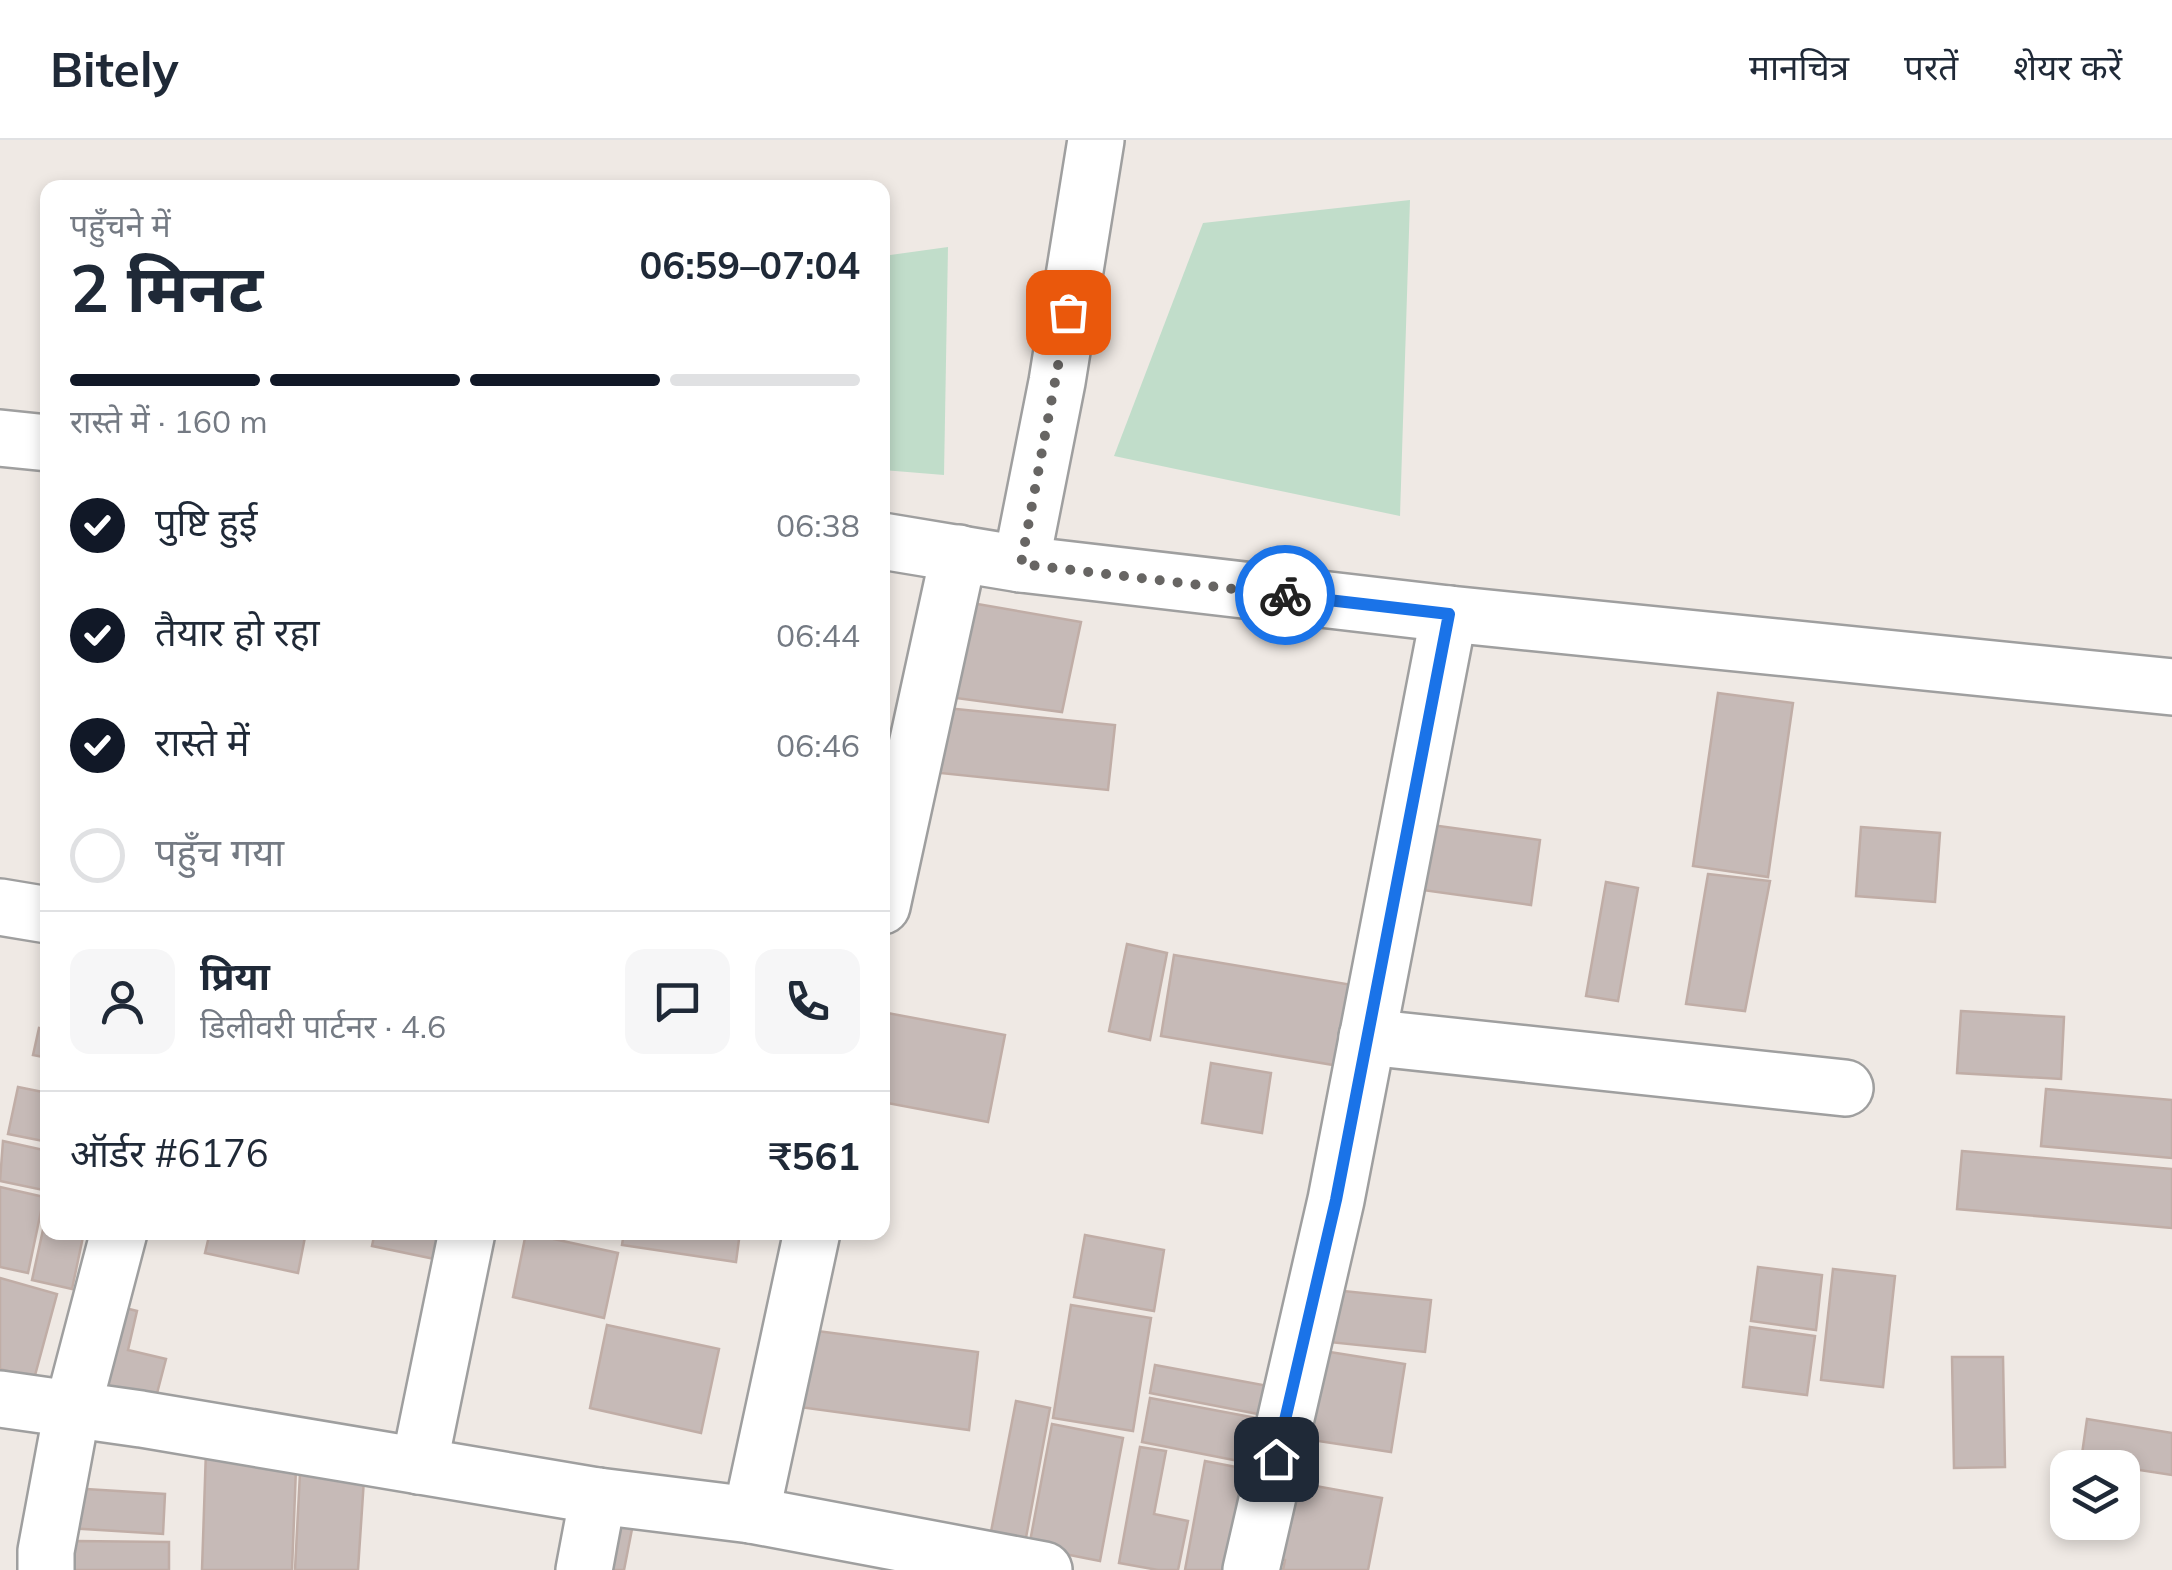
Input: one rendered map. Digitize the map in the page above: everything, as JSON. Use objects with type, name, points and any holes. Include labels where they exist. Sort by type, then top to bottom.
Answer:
[{"type":"street","points":[[1021,564],[1057,382],[1096,140]]},
{"type":"street","points":[[0,438],[40,442]]},
{"type":"street","points":[[890,542],[1021,564],[1449,614],[2172,686]]},
{"type":"street","points":[[890,869],[959,552]]},
{"type":"street","points":[[1251,1570],[1336,1200],[1449,614]]},
{"type":"street","points":[[0,907],[40,914]]},
{"type":"street","points":[[1367,1038],[1845,1088]]},
{"type":"street","points":[[46,1570],[46,1551],[72,1411],[117,1240]]},
{"type":"street","points":[[419,1466],[465,1240]]},
{"type":"street","points":[[751,1515],[810,1240]]},
{"type":"street","points":[[0,1399],[598,1496],[751,1515],[1044,1570]]},
{"type":"street","points":[[584,1570],[598,1496]]},
{"type":"green space","points":[[1410,200],[1400,516],[1114,456],[1203,223]]},
{"type":"green space","points":[[948,247],[944,475],[890,471],[890,255]]},
{"type":"building","points":[[960,601],[1081,622],[1062,712],[941,696]]},
{"type":"building","points":[[1718,693],[1793,703],[1768,877],[1693,866]]},
{"type":"building","points":[[946,708],[1115,725],[1108,790],[940,773]]},
{"type":"building","points":[[1417,823],[1540,840],[1531,905],[1408,888]]},
{"type":"building","points":[[1861,827],[1940,833],[1935,902],[1856,896]]},
{"type":"building","points":[[1708,874],[1770,881],[1745,1011],[1686,1004]]},
{"type":"building","points":[[1606,882],[1638,888],[1618,1001],[1586,996]]},
{"type":"building","points":[[1127,944],[1167,953],[1150,1040],[1109,1031]]},
{"type":"building","points":[[1174,955],[1358,986],[1345,1067],[1161,1036]]},
{"type":"building","points":[[1961,1011],[2064,1017],[2061,1079],[1957,1073]]},
{"type":"building","points":[[890,1013],[1005,1035],[988,1122],[890,1104]]},
{"type":"building","points":[[39,1028],[40,1028],[40,1056],[33,1055]]},
{"type":"building","points":[[1211,1063],[1271,1073],[1262,1133],[1202,1123]]},
{"type":"building","points":[[18,1087],[40,1091],[40,1140],[8,1134]]},
{"type":"building","points":[[2046,1089],[2172,1100],[2172,1158],[2041,1146]]},
{"type":"building","points":[[3,1141],[40,1149],[40,1189],[0,1181]]},
{"type":"building","points":[[1962,1151],[2172,1169],[2172,1228],[1957,1209]]},
{"type":"building","points":[[0,1187],[40,1196],[40,1216],[28,1273],[0,1267]]},
{"type":"building","points":[[1085,1235],[1164,1250],[1154,1311],[1074,1297]]},
{"type":"building","points":[[41,1240],[82,1240],[72,1289],[32,1280]]},
{"type":"building","points":[[208,1240],[304,1240],[298,1273],[205,1253]]},
{"type":"building","points":[[373,1240],[448,1240],[444,1261],[372,1246]]},
{"type":"building","points":[[525,1240],[558,1240],[618,1253],[604,1318],[513,1297]]},
{"type":"building","points":[[623,1240],[739,1240],[736,1262],[622,1245]]},
{"type":"building","points":[[1758,1267],[1822,1275],[1816,1330],[1751,1321]]},
{"type":"building","points":[[1833,1269],[1895,1276],[1883,1387],[1821,1380]]},
{"type":"building","points":[[0,1278],[57,1294],[34,1379],[0,1369]]},
{"type":"building","points":[[1324,1289],[1431,1300],[1425,1352],[1319,1341]]},
{"type":"building","points":[[101,1302],[137,1311],[128,1350],[166,1359],[155,1401],[82,1384]]},
{"type":"building","points":[[1071,1305],[1151,1318],[1133,1431],[1053,1418]]},
{"type":"building","points":[[607,1325],[719,1349],[701,1433],[590,1408]]},
{"type":"building","points":[[1750,1327],[1815,1336],[1807,1395],[1743,1387]]},
{"type":"building","points":[[802,1329],[978,1352],[969,1430],[792,1406]]},
{"type":"building","points":[[1305,1348],[1405,1364],[1391,1452],[1292,1437]]},
{"type":"building","points":[[1952,1357],[2003,1357],[2005,1467],[1954,1468]]},
{"type":"building","points":[[1155,1365],[1273,1387],[1268,1416],[1150,1393]]},
{"type":"building","points":[[1150,1398],[1267,1420],[1259,1465],[1142,1442]]},
{"type":"building","points":[[1016,1401],[1050,1408],[1025,1543],[990,1537]]},
{"type":"building","points":[[2087,1419],[2172,1433],[2172,1475],[2140,1470],[2140,1450],[2083,1450]]},
{"type":"building","points":[[1052,1424],[1123,1438],[1100,1561],[1029,1547]]},
{"type":"building","points":[[1140,1447],[1166,1451],[1154,1514],[1188,1521],[1178,1570],[1119,1563]]},
{"type":"building","points":[[206,1450],[296,1468],[292,1570],[202,1570]]},
{"type":"building","points":[[1205,1461],[1262,1472],[1244,1570],[1185,1570]]},
{"type":"building","points":[[300,1473],[364,1479],[358,1570],[295,1570]]},
{"type":"building","points":[[1299,1483],[1382,1498],[1368,1570],[1283,1570],[1285,1560],[1269,1557],[1277,1512],[1293,1515]]},
{"type":"building","points":[[70,1488],[165,1494],[163,1534],[68,1528]]},
{"type":"building","points":[[603,1518],[633,1524],[624,1570],[593,1570]]},
{"type":"building","points":[[75,1541],[169,1542],[169,1570],[74,1570]]},
{"type":"way so far","points":[[1068,312],[1021,564],[1285,595]]},
{"type":"route","points":[[1276,1459],[1336,1200],[1449,614],[1285,595]]}]
